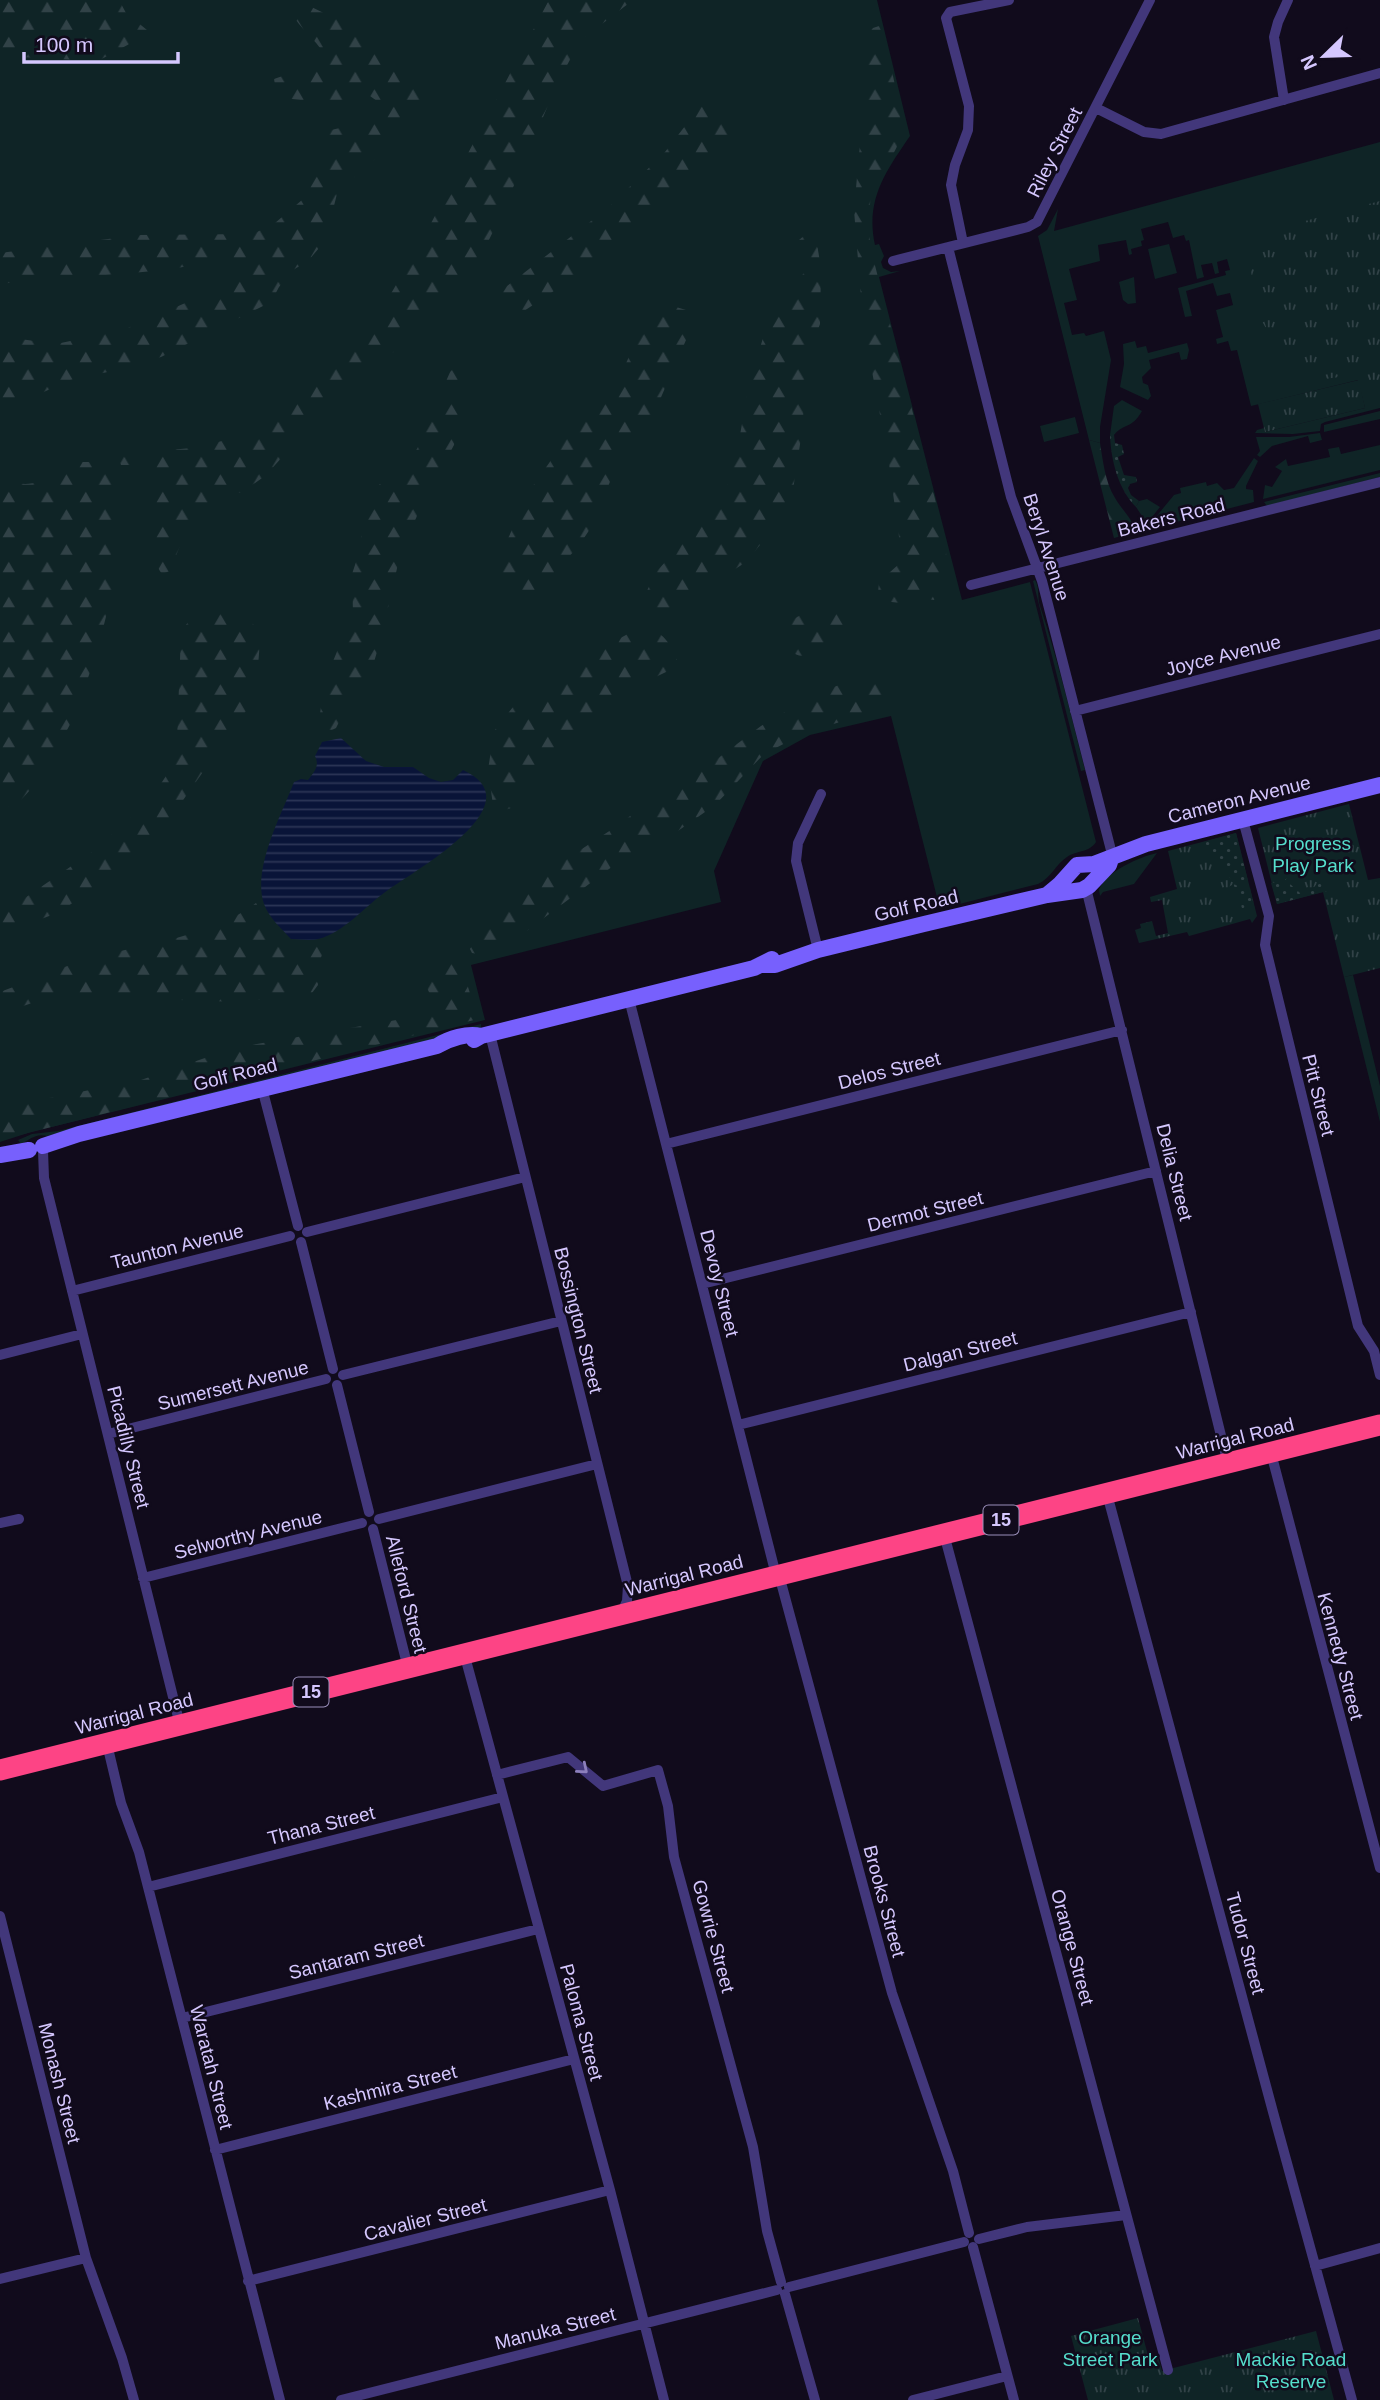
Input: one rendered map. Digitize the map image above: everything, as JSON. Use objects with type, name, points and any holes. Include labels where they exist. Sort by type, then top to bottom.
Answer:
[{"type":"highway","name":"Warrigal Road","points":[[1,1768],[107,1744],[1228,1464],[1379,1423]]},
{"type":"street","points":[[963,243],[951,185],[968,130],[969,106],[946,18],[950,12],[1009,0]]},
{"type":"street","name":"Riley Street","points":[[893,261],[1028,227],[1037,222],[1150,0]]},
{"type":"street","points":[[1284,100],[1274,37],[1288,0]]},
{"type":"street","points":[[1096,108],[1155,135],[1380,73]]},
{"type":"street","name":"Beryl Avenue","points":[[948,247],[1011,497],[1042,581],[1112,858]]},
{"type":"street","name":"Bakers Road","points":[[971,585],[1380,482]]},
{"type":"street","name":"Joyce Avenue","points":[[1075,711],[1380,634]]},
{"type":"street","name":"Cameron Avenue","points":[[1085,881],[1109,866],[1112,858],[1146,844],[1380,785]]},
{"type":"street","points":[[818,950],[796,861],[799,843],[821,794]]},
{"type":"street","name":"Pitt Street","points":[[1243,820],[1269,916],[1265,945],[1357,1326],[1374,1351],[1380,1375]]},
{"type":"street","points":[[1047,895],[1069,873],[1071,886],[1085,881]]},
{"type":"street","name":"Golf Road","points":[[0,1155],[37,1150],[79,1134],[437,1046],[445,1041],[472,1034],[485,1035],[764,965],[782,956],[795,956],[1047,895],[1085,881]]},
{"type":"street","name":"Delia Street","points":[[1085,881],[1228,1464]]},
{"type":"street","name":"Devoy Street","points":[[629,999],[777,1575]]},
{"type":"street","name":"Delos Street","points":[[666,1144],[1122,1030]]},
{"type":"street","name":"Bossington Street","points":[[485,1035],[526,1177],[628,1586],[627,1601],[621,1614]]},
{"type":"street","points":[[262,1088],[302,1229]]},
{"type":"street","name":"Picadilly Street","points":[[37,1150],[180,1725]]},
{"type":"street","name":"Dermot Street","points":[[702,1284],[1156,1171]]},
{"type":"street","points":[[526,1177],[302,1229],[292,1229],[374,1515],[379,1524],[373,1529],[362,1523],[364,1515],[374,1515],[597,1464]]},
{"type":"street","name":"Taunton Avenue","points":[[72,1291],[296,1239]]},
{"type":"street","name":"Dalgan Street","points":[[737,1425],[1191,1312]]},
{"type":"street","name":"Sumersett Avenue","points":[[108,1434],[561,1321]]},
{"type":"street","points":[[0,1355],[82,1334]]},
{"type":"street","name":"Kennedy Street","points":[[1270,1453],[1380,1868]]},
{"type":"street","name":"Tudor Street","points":[[1107,1494],[1352,2400]]},
{"type":"street","points":[[0,1523],[19,1519]]},
{"type":"street","name":"Selworthy Avenue","points":[[143,1578],[362,1523]]},
{"type":"street","name":"Alleford Street","points":[[373,1529],[408,1668]]},
{"type":"street","name":"Orange Street","points":[[944,1534],[1168,2370]]},
{"type":"street","name":"Brooks Street","points":[[777,1575],[892,1993],[953,2171],[1014,2400]]},
{"type":"street","name":"Paloma Street","points":[[464,1653],[610,2190],[664,2400]]},
{"type":"street","name":"Waratah Street","points":[[107,1744],[121,1803],[139,1852],[280,2400]]},
{"type":"street","name":"Gowrie Street","points":[[497,1775],[568,1757],[603,1786],[658,1770],[668,1806],[674,1857],[753,2147],[767,2231],[815,2400]]},
{"type":"street","name":"Thana Street","points":[[148,1887],[503,1797]]},
{"type":"street","name":"Monash Street","points":[[0,1916],[86,2258],[134,2400]]},
{"type":"street","name":"Santaram Street","points":[[182,2018],[538,1928]]},
{"type":"street","name":"Kashmira Street","points":[[215,2150],[574,2059]]},
{"type":"street","name":"Cavalier Street","points":[[248,2281],[610,2190]]},
{"type":"street","name":"Manuka Street","points":[[341,2400],[971,2240],[1027,2227],[1126,2215]]},
{"type":"street","points":[[1315,2266],[1380,2248]]},
{"type":"street","points":[[0,2279],[86,2258]]},
{"type":"street","points":[[913,2400],[1007,2376]]},
{"type":"green space","points":[[0,0],[877,0],[910,136],[893,161],[875,200],[873,229],[875,245],[879,244],[884,256],[881,262],[883,268],[891,272],[900,271],[879,277],[962,600],[1030,582],[1096,842],[1090,848],[1067,857],[1038,884],[940,909],[891,716],[810,735],[763,761],[714,871],[721,902],[471,965],[485,1020],[31,1132],[0,1142]]},
{"type":"green space","points":[[0,0],[119,0],[126,13],[147,30],[144,36],[98,61],[0,56]]},
{"type":"green space","points":[[297,0],[365,33],[397,63],[420,76],[426,93],[424,105],[367,167],[338,190],[325,241],[308,261],[293,270],[271,302],[161,357],[70,380],[0,412],[0,382],[6,373],[0,363],[0,329],[13,338],[56,344],[123,330],[243,278],[253,271],[253,266],[238,260],[224,259],[163,270],[0,284],[0,253],[139,235],[253,234],[275,223],[302,200],[323,158],[323,140],[331,130],[371,121],[379,113],[377,101],[370,96],[326,101],[281,97],[276,90],[274,79],[294,72],[319,55],[320,48],[292,13],[290,7]]},
{"type":"green space","points":[[549,0],[633,0],[580,41],[558,82],[485,248],[403,344],[377,366],[333,389],[308,412],[285,454],[265,476],[242,492],[203,505],[187,528],[170,571],[162,574],[155,562],[153,548],[156,490],[153,477],[146,465],[121,465],[119,460],[123,454],[192,448],[252,434],[292,405],[351,347],[376,319],[419,246]]},
{"type":"green space","points":[[879,26],[894,79],[901,133],[897,147],[877,179],[872,193],[869,216],[870,246],[945,538],[946,554],[945,578],[934,600],[922,598],[901,603],[882,601],[878,593],[879,582],[899,564],[900,544],[889,464],[863,322],[854,210],[864,100],[860,60],[865,38],[873,28]]},
{"type":"green space","points":[[710,100],[723,107],[736,128],[728,143],[694,170],[640,225],[581,273],[518,315],[509,316],[499,309],[499,298],[507,286],[608,208],[665,152],[699,108]]},
{"type":"green space","points":[[1380,142],[1380,408],[1325,422],[1321,424],[1320,431],[1293,434],[1255,433],[1264,428],[1265,432],[1365,408],[1358,380],[1251,406],[1237,350],[1231,351],[1228,341],[1217,344],[1216,339],[1223,337],[1216,310],[1233,305],[1230,293],[1217,296],[1213,283],[1186,291],[1192,316],[1185,317],[1178,288],[1226,275],[1225,271],[1230,270],[1227,259],[1217,262],[1219,273],[1215,274],[1212,263],[1201,265],[1204,277],[1197,279],[1189,240],[1186,241],[1184,235],[1173,238],[1168,222],[1141,229],[1144,240],[1141,241],[1142,246],[1131,249],[1132,254],[1129,255],[1126,240],[1098,245],[1100,261],[1069,269],[1077,300],[1064,303],[1072,335],[1084,333],[1086,336],[1104,331],[1111,360],[1100,427],[1100,443],[1089,440],[1038,236],[1047,230],[1058,209],[1054,231]]},
{"type":"green space","points":[[1380,201],[1380,395],[1375,396],[1367,376],[1361,374],[1310,381],[1279,350],[1257,313],[1250,264],[1254,251],[1275,229]]},
{"type":"green space","points":[[805,235],[812,236],[817,244],[821,268],[820,324],[805,365],[803,425],[792,496],[773,529],[746,562],[697,594],[674,617],[661,618],[648,607],[645,596],[654,574],[700,525],[728,484],[749,384],[767,325],[780,302],[804,273],[807,260],[798,250],[799,240]]},
{"type":"green space","points":[[1169,244],[1177,273],[1155,279],[1148,249]]},
{"type":"green space","points":[[1134,277],[1136,303],[1128,304],[1123,300],[1119,282]]},
{"type":"green space","points":[[676,307],[686,310],[690,322],[686,340],[655,411],[628,443],[594,523],[578,547],[532,596],[522,597],[502,592],[497,585],[496,566],[528,493],[573,429],[616,385],[639,335],[658,311]]},
{"type":"green space","points":[[1135,341],[1137,348],[1146,346],[1148,353],[1187,343],[1189,350],[1187,359],[1181,360],[1179,352],[1149,360],[1151,368],[1142,377],[1151,396],[1148,400],[1120,387],[1124,364],[1123,344]]},
{"type":"green space","points":[[458,364],[463,367],[465,388],[454,445],[401,551],[367,686],[345,710],[336,728],[328,732],[322,729],[319,722],[324,683],[353,613],[352,574],[361,547],[361,509],[375,488],[398,470],[417,449],[450,372]]},
{"type":"green space","points":[[1359,380],[1365,408],[1265,432],[1258,404]]},
{"type":"green space","points":[[1122,400],[1142,411],[1131,424],[1110,435],[1114,406]]},
{"type":"green space","points":[[1380,411],[1380,419],[1324,432],[1324,425]]},
{"type":"green space","points":[[1075,417],[1079,433],[1044,442],[1040,426]]},
{"type":"green space","points":[[1320,433],[1322,440],[1310,443],[1308,436],[1272,446],[1260,457],[1257,455],[1260,451],[1256,437]]},
{"type":"green space","points":[[1110,435],[1114,435],[1115,443],[1122,445],[1124,454],[1118,457],[1124,475],[1136,477],[1137,482],[1130,484],[1128,488],[1131,495],[1139,501],[1136,507],[1124,492],[1117,474]]},
{"type":"green space","points":[[1089,440],[1100,443],[1109,485],[1136,532],[1114,538]]},
{"type":"green space","points":[[1380,445],[1380,470],[1263,499],[1265,485],[1272,487],[1282,471],[1275,467],[1286,459],[1288,466],[1330,457],[1328,449],[1339,447],[1341,454]]},
{"type":"green space","points":[[1254,458],[1258,461],[1246,489],[1253,490],[1254,502],[1157,527],[1155,518],[1174,495],[1181,493],[1180,488],[1206,482],[1207,486],[1217,483],[1224,490],[1234,488]]},
{"type":"green space","points":[[82,462],[104,462],[110,474],[115,503],[111,544],[112,593],[97,652],[75,715],[42,777],[20,801],[0,811],[0,475],[20,484],[31,484]]},
{"type":"green space","points":[[1380,473],[1380,477],[1267,506],[1264,502]]},
{"type":"green space","points":[[1147,499],[1160,507],[1152,517],[1154,527],[1147,529],[1136,507],[1139,501]]},
{"type":"green space","points":[[1035,580],[1085,770],[1081,771],[1033,581]]},
{"type":"green space","points":[[219,605],[249,614],[260,641],[257,679],[246,711],[169,820],[142,849],[62,911],[0,935],[0,915],[92,852],[150,800],[170,770],[177,740],[181,632],[191,618]]},
{"type":"green space","points":[[825,608],[841,611],[864,608],[869,619],[830,650],[808,656],[793,653],[786,644],[784,631],[793,620],[803,614]]},
{"type":"green space","points":[[639,628],[654,631],[664,637],[677,660],[666,672],[606,701],[562,741],[515,793],[511,808],[502,811],[493,805],[488,770],[494,731],[513,707],[544,690],[570,665]]},
{"type":"green space","points":[[883,675],[890,689],[889,699],[881,709],[805,733],[764,754],[715,805],[665,840],[613,866],[504,948],[472,953],[470,949],[476,938],[568,858],[657,796],[713,762],[761,726],[817,693],[856,679]]},
{"type":"green space","name":"Progress Play Park","points":[[1349,804],[1368,880],[1380,878],[1380,968],[1344,977],[1323,892],[1277,904],[1258,828]]},
{"type":"green space","name":"Progress Play Park","points":[[1236,833],[1257,916],[1252,923],[1250,919],[1189,936],[1187,932],[1139,943],[1135,930],[1141,928],[1140,924],[1152,921],[1156,936],[1168,933],[1162,900],[1151,902],[1150,897],[1177,889],[1168,851]]},
{"type":"green space","points":[[1236,833],[1248,881],[1240,883],[1230,878],[1224,863],[1209,855],[1204,842]]},
{"type":"green space","points":[[1157,853],[1134,884],[1103,892],[1100,896],[1102,883],[1115,871]]},
{"type":"green space","points":[[1291,873],[1295,876],[1289,883],[1300,893],[1309,893],[1321,879],[1324,880],[1323,888],[1327,891],[1277,904],[1271,883],[1285,880]]},
{"type":"green space","points":[[1234,884],[1241,888],[1250,888],[1255,910],[1243,912],[1237,890],[1232,891],[1228,887]]},
{"type":"green space","points":[[256,903],[270,927],[286,944],[311,944],[324,949],[318,966],[318,985],[312,993],[240,1002],[76,993],[0,1014],[0,992],[92,958],[220,924]]},
{"type":"green space","points":[[458,955],[478,1019],[0,1140],[0,1099],[49,1098],[141,1080],[234,1048],[437,1013],[444,1006],[441,998],[430,994],[426,986],[445,960]]},
{"type":"green space","points":[[1353,975],[1380,1086],[1380,1122],[1344,977]]},
{"type":"green space","points":[[481,1024],[481,1028],[47,1136],[36,1136],[21,1144],[18,1140],[32,1134],[58,1131]]},
{"type":"green space","name":"Mackie Road Reserve","points":[[1138,2318],[1149,2359],[1158,2357],[1162,2371],[1316,2331],[1334,2400],[1088,2400],[1071,2336]]},
{"type":"water","points":[[341,738],[366,761],[384,767],[413,767],[429,778],[441,782],[453,780],[463,770],[482,784],[486,800],[479,817],[463,835],[380,896],[346,925],[318,939],[291,939],[272,918],[264,904],[261,890],[265,859],[294,782],[308,780],[317,766],[315,756],[322,742]]},
{"type":"park label","name":"Orange Street Park","points":[[1110,2348]]}]
